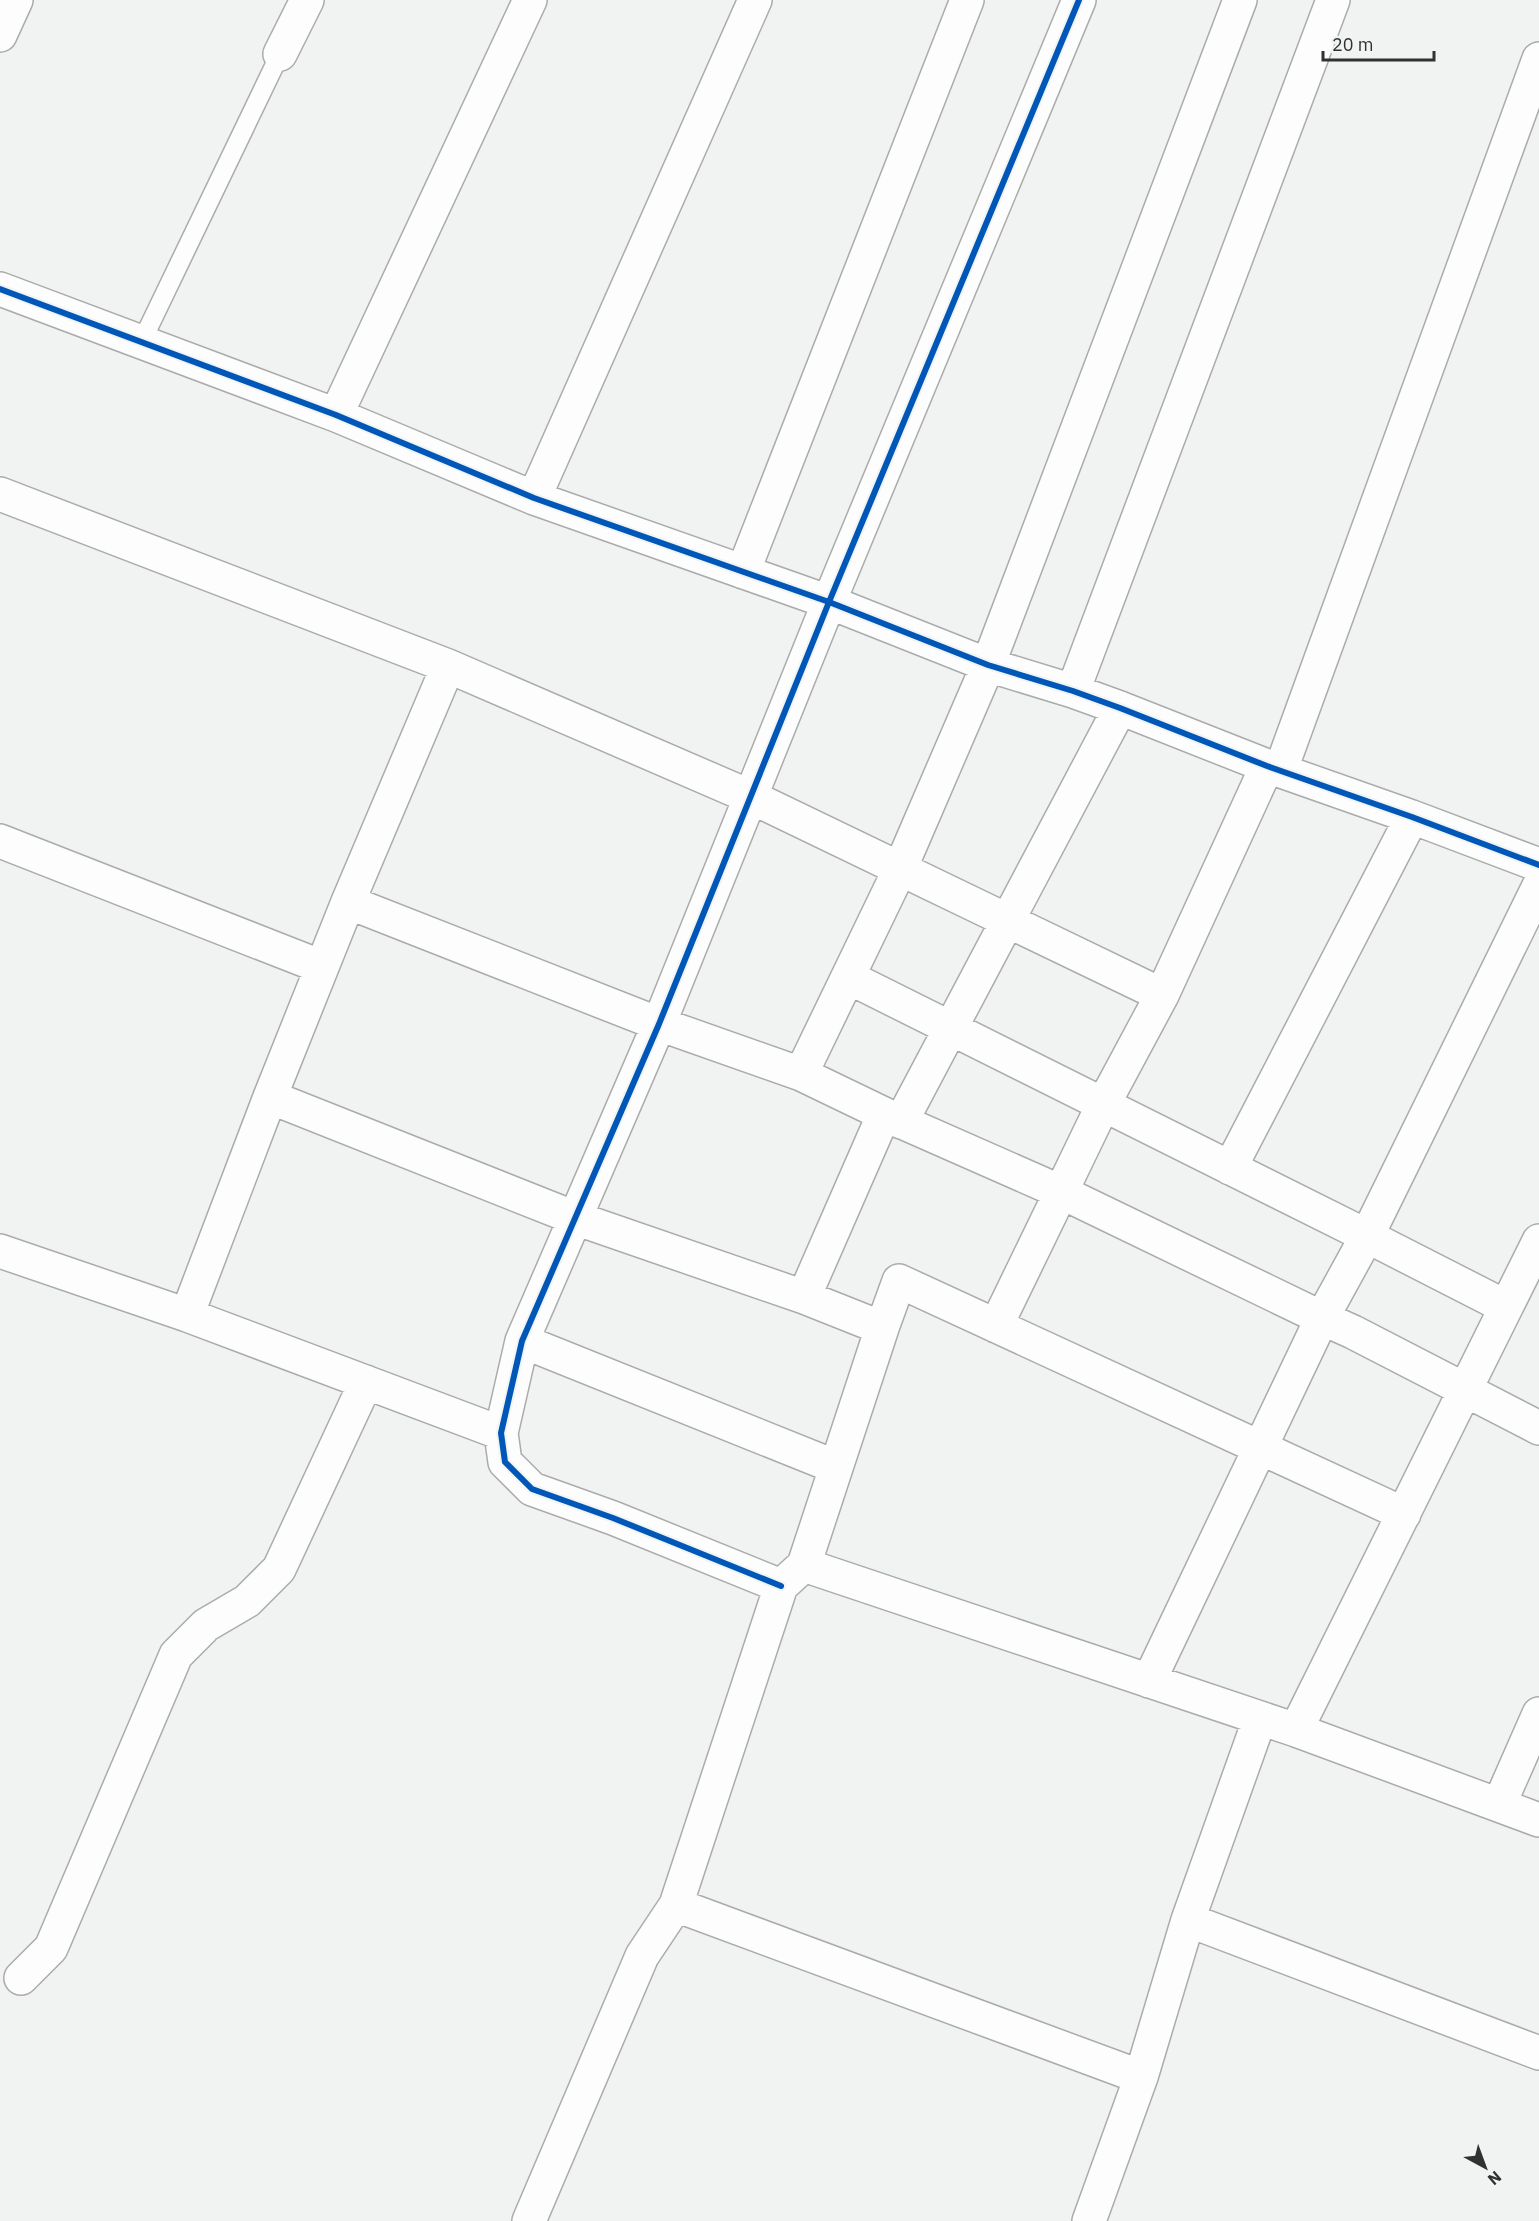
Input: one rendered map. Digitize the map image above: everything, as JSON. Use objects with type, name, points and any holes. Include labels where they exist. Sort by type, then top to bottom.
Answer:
[{"type":"street","points":[[0,35],[16,0]]},
{"type":"street","points":[[280,54],[307,0]]},
{"type":"street","points":[[336,415],[530,0]]},
{"type":"street","points":[[534,498],[756,0]]},
{"type":"street","points":[[743,572],[967,0]]},
{"type":"street","points":[[1079,0],[829,602],[659,1023],[522,1341],[501,1433],[505,1462],[532,1489],[614,1518],[793,1575],[1149,1681],[1296,1730],[1539,1820]]},
{"type":"street","points":[[801,1074],[900,869],[988,665],[1240,0]]},
{"type":"street","points":[[1073,691],[1333,0]]},
{"type":"street","points":[[996,1326],[1103,1105],[1162,995],[1274,768],[1539,59]]},
{"type":"street","points":[[0,289],[336,415],[534,498],[829,602],[988,665],[1120,708],[1274,768],[1539,865]]},
{"type":"street","points":[[0,494],[448,666],[752,797],[1162,995]]},
{"type":"street","points":[[187,1315],[322,967],[448,666]]},
{"type":"street","points":[[804,1297],[892,1118],[951,1028],[1120,708]]},
{"type":"street","points":[[1230,1167],[1412,817]]},
{"type":"street","points":[[0,841],[322,967]]},
{"type":"street","points":[[1149,1681],[1322,1318],[1367,1236],[1539,886]]},
{"type":"street","points":[[348,903],[659,1023],[801,1074],[892,1118],[1061,1192],[1353,1332],[1539,1428]]},
{"type":"street","points":[[848,977],[1506,1307]]},
{"type":"street","points":[[270,1097],[575,1218],[804,1297],[882,1328]]},
{"type":"street","points":[[1296,1730],[1539,1241]]},
{"type":"street","points":[[0,1251],[187,1315],[501,1433]]},
{"type":"street","points":[[529,2221],[642,1956],[676,1905],[793,1575],[836,1467],[899,1281],[1404,1514]]},
{"type":"street","points":[[522,1341],[836,1467]]},
{"type":"street","points":[[21,1978],[51,1948],[177,1654],[206,1625],[247,1601],[279,1569],[366,1382]]},
{"type":"street","points":[[1499,1805],[1539,1714]]},
{"type":"street","points":[[1089,2221],[1141,2077],[1188,1920],[1260,1718]]},
{"type":"street","points":[[676,1905],[1141,2077]]},
{"type":"street","points":[[1188,1920],[1539,2053]]},
{"type":"lane","points":[[142,341],[280,54]]},
{"type":"cycle path","points":[[781,1586],[613,1518],[532,1489],[505,1462],[501,1433],[522,1341],[659,1024],[829,602],[1079,0]]},
{"type":"cycle path","points":[[0,289],[336,415],[534,498],[829,602],[988,665],[1120,708],[1267,766],[1539,865]]}]
